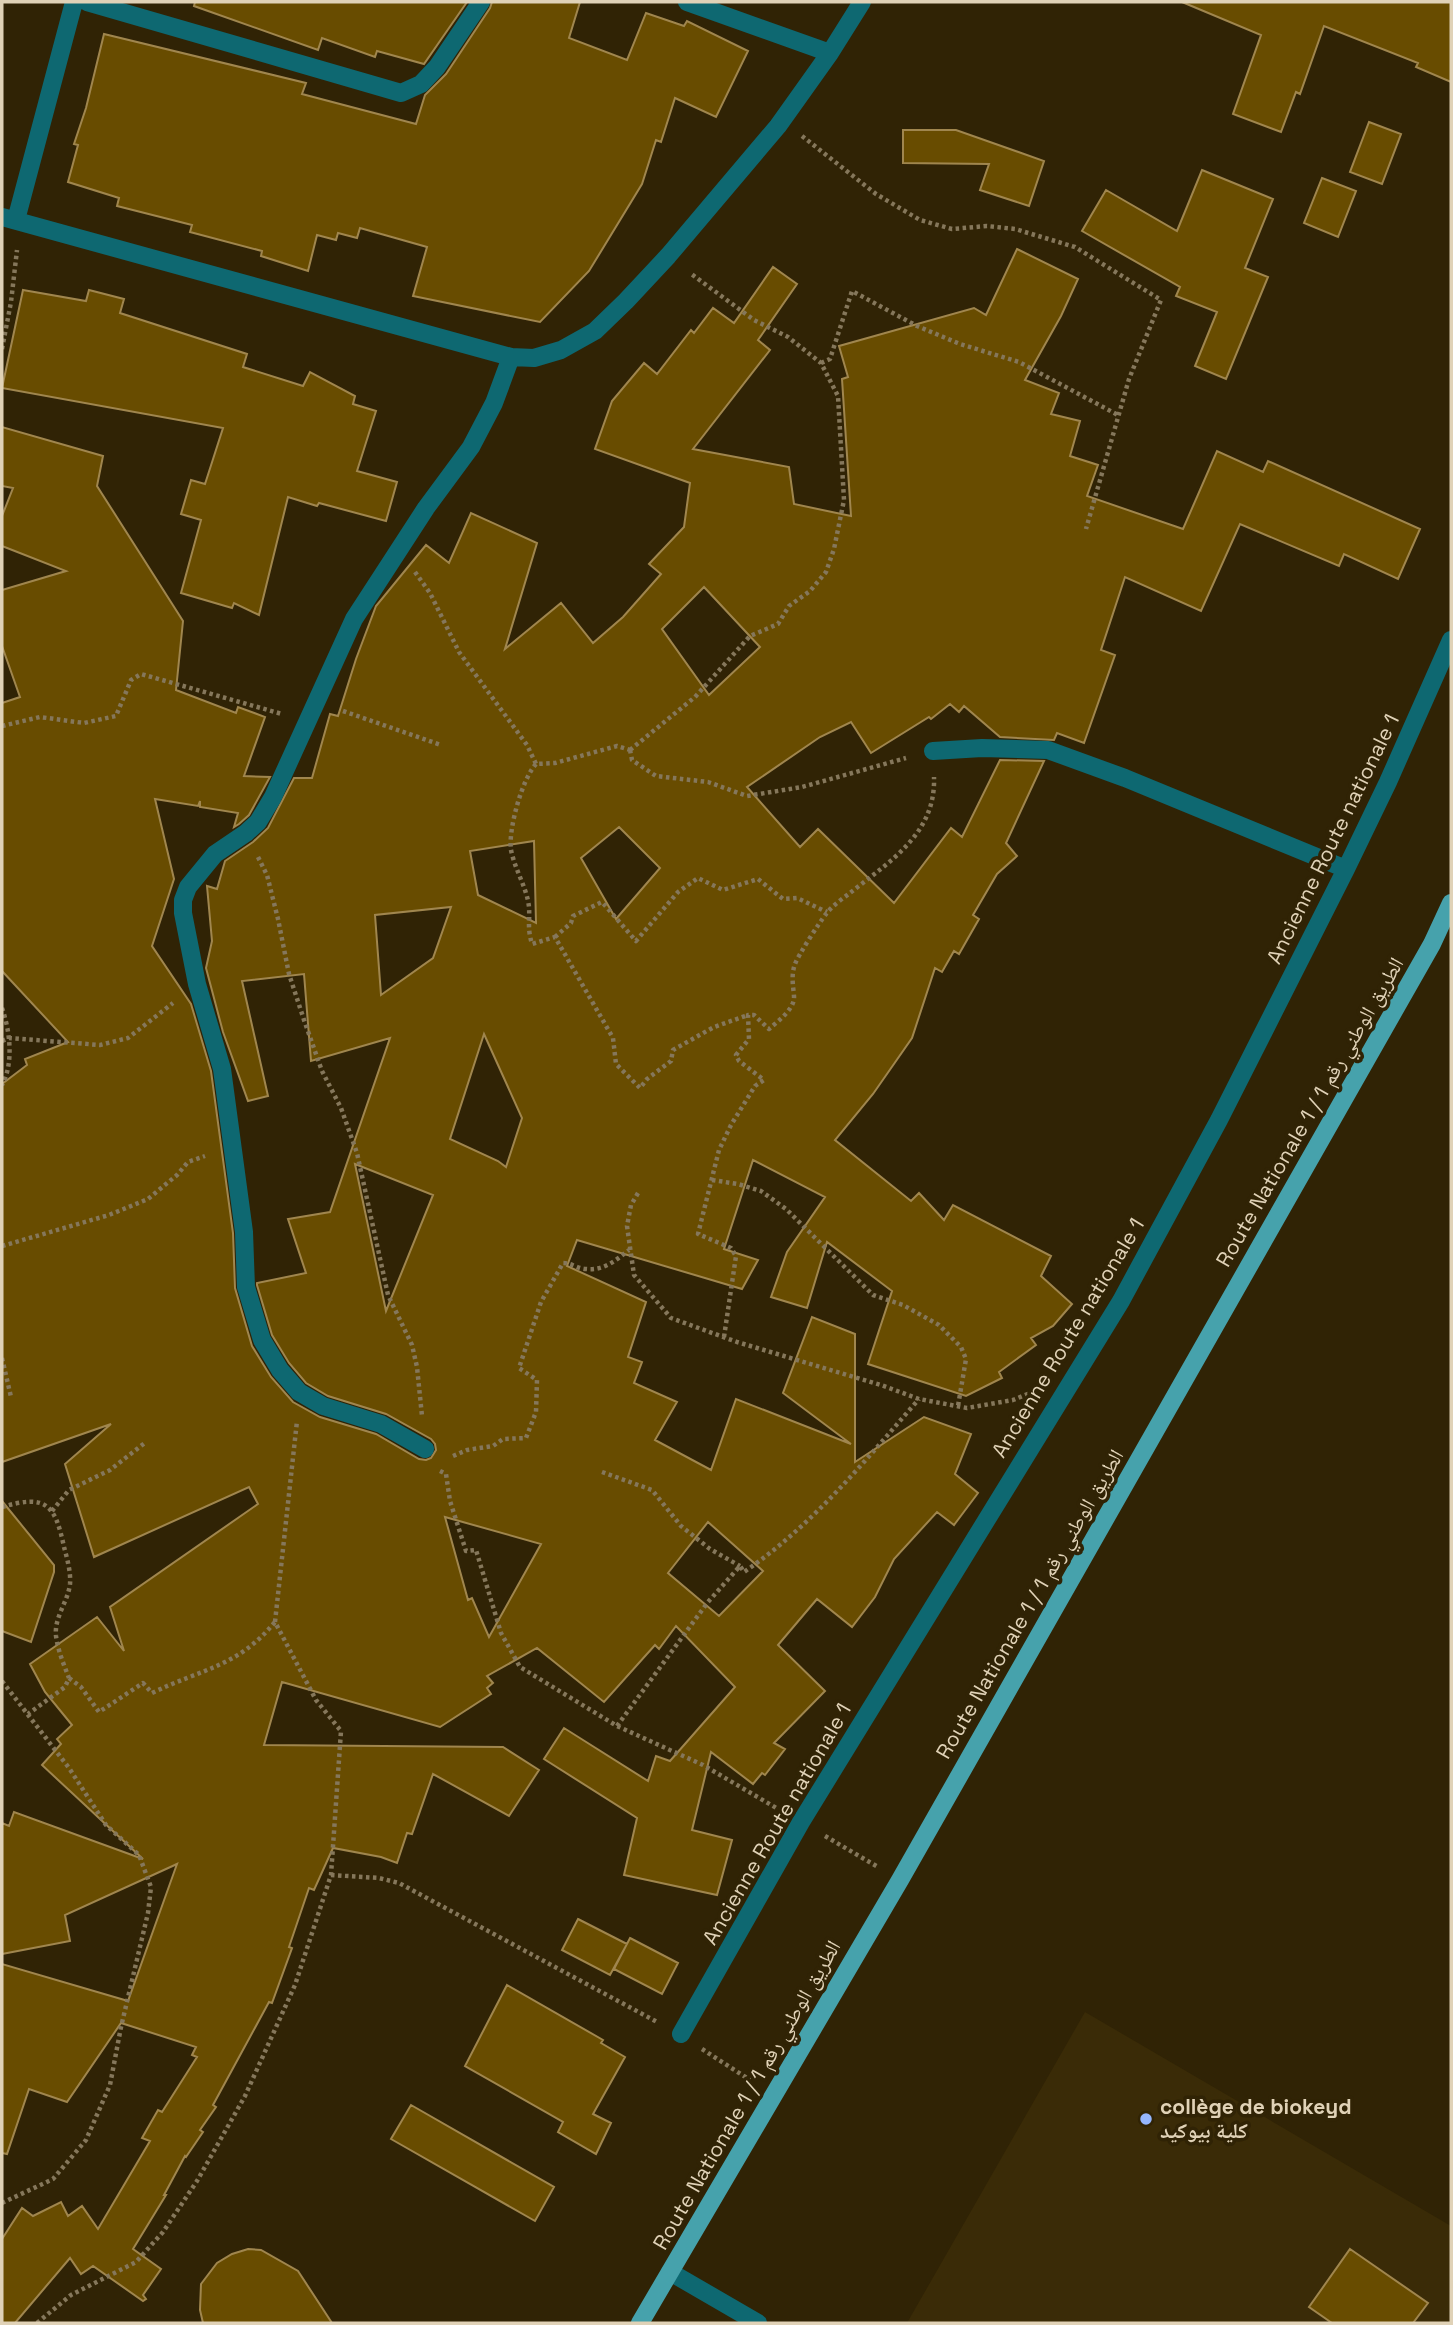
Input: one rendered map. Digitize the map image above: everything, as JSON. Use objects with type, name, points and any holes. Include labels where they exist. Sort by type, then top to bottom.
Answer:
[{"type":"main road","name":"Route Nationale 1 / الطريق الوطني رقم 1","points":[[640,2323],[900,1880],[1432,944],[1451,903]]},
{"type":"street","points":[[74,2],[9,218],[510,357],[534,358],[561,350],[595,331],[667,256],[782,120],[830,53],[862,2]]},
{"type":"street","points":[[87,2],[401,93],[421,84],[437,67],[481,2]]},
{"type":"street","points":[[687,2],[830,53]]},
{"type":"street","points":[[428,1455],[381,1424],[323,1406],[299,1392],[280,1370],[262,1340],[246,1287],[244,1232],[222,1069],[197,985],[183,913],[183,900],[188,887],[215,854],[246,833],[258,821],[273,797],[354,619],[398,550],[471,447],[494,403],[510,357]]},
{"type":"street","name":"Ancienne Route nationale 1","points":[[681,2034],[801,1822],[1121,1301],[1212,1132],[1346,869],[1451,640]]},
{"type":"street","points":[[933,751],[982,748],[1048,750],[1125,778],[1346,869]]},
{"type":"street","points":[[670,2272],[758,2323]]},
{"type":"path","points":[[782,120],[876,194],[920,220],[952,229],[986,226],[1015,229],[1075,247],[1161,300],[1129,379],[1086,529]]},
{"type":"path","points":[[2,349],[17,261],[9,218]]},
{"type":"path","points":[[630,750],[695,697],[750,636],[778,624],[789,606],[810,591],[826,572],[834,549],[844,500],[838,396],[821,363],[788,337],[754,320],[667,256]]},
{"type":"path","points":[[821,363],[830,359],[852,291],[917,326],[960,344],[1019,362],[1118,415]]},
{"type":"path","points":[[398,550],[430,593],[459,652],[527,745],[537,764]]},
{"type":"path","points":[[2,726],[40,717],[85,723],[116,716],[131,680],[141,674],[308,721]]},
{"type":"path","points":[[317,703],[441,745]]},
{"type":"path","points":[[630,750],[617,746],[555,763],[537,764],[530,770],[517,804],[511,849],[529,906],[527,930],[532,944],[555,937],[571,922],[573,916],[602,902],[636,941],[678,892],[698,878],[723,890],[758,879],[783,899],[797,898],[827,912]]},
{"type":"path","points":[[555,937],[613,1038],[616,1064],[640,1088],[647,1079],[671,1061],[673,1050],[714,1027],[754,1015],[769,1029],[784,1016],[793,1004],[791,985],[795,964],[827,912],[905,848],[925,823],[934,793],[933,751],[802,787],[747,796],[708,782],[656,776],[632,760],[630,750]]},
{"type":"path","points":[[246,833],[267,875],[289,974],[304,1020],[322,1071],[341,1108],[357,1153],[388,1295],[412,1345],[428,1455],[434,1467],[446,1474],[450,1501],[466,1551],[476,1550],[501,1633],[520,1667],[617,1726],[703,1765],[900,1880]]},
{"type":"path","points":[[2,1041],[9,1038],[100,1045],[128,1038],[197,985]]},
{"type":"path","points":[[2,1008],[9,1038],[7,1075],[2,1085]]},
{"type":"path","points":[[724,1337],[736,1256],[731,1248],[698,1234],[719,1150],[755,1086],[764,1080],[736,1055],[749,1039],[748,1015]]},
{"type":"path","points":[[2,1246],[109,1215],[148,1199],[188,1162],[203,1158],[217,1148],[229,1116]]},
{"type":"path","points":[[712,1180],[761,1191],[786,1209],[873,1295],[903,1305],[939,1325],[961,1347],[966,1359],[958,1406]]},
{"type":"path","points":[[638,1193],[631,1205],[627,1226],[634,1275],[671,1318],[919,1399],[967,1408],[1013,1400],[1074,1376]]},
{"type":"path","points":[[428,1455],[493,1446],[503,1439],[526,1437],[536,1412],[537,1380],[519,1368],[541,1302],[564,1264],[586,1269],[609,1266],[629,1250]]},
{"type":"path","points":[[2,1358],[11,1397]]},
{"type":"path","points":[[37,2323],[71,2295],[135,2262],[163,2232],[197,2181],[245,2096],[295,1986],[331,1875],[341,1731],[316,1700],[275,1622],[299,1392]]},
{"type":"path","points":[[602,1472],[652,1490],[681,1526],[710,1549],[740,1566],[744,1572],[777,1550],[818,1513],[919,1399]]},
{"type":"path","points":[[52,1511],[69,1490],[110,1470],[146,1441]]},
{"type":"path","points":[[2,1507],[28,1501],[43,1504],[52,1511],[61,1532],[70,1584],[57,1621],[56,1635],[69,1678],[81,1687],[99,1712],[143,1683],[152,1693],[185,1677],[218,1667],[241,1655],[275,1622]]},
{"type":"path","points":[[617,1726],[708,1602],[740,1566]]},
{"type":"path","points":[[28,1714],[65,1687],[69,1678]]},
{"type":"path","points":[[2,1681],[69,1768],[106,1825],[139,1855],[151,1887],[148,1913],[110,2085],[86,2140],[53,2179],[2,2203]]},
{"type":"path","points":[[331,1875],[379,1878],[399,1883],[681,2034],[773,2095]]},
{"type":"shaded area","name":"collège de biokeyd كلية بيوكيد","points":[[1085,2012],[1451,2226],[1451,2323],[907,2323]]},
{"type":"building","points":[[195,2],[467,2],[424,64],[377,51],[375,57],[322,38],[318,50],[194,6]]},
{"type":"building","points":[[492,2],[580,2],[569,38],[627,60],[646,13],[684,26],[687,21],[748,51],[716,117],[675,98],[661,142],[656,140],[642,184],[589,271],[540,322],[413,296],[427,247],[360,228],[357,238],[338,233],[336,240],[317,235],[308,271],[261,256],[262,251],[190,232],[192,225],[117,206],[119,198],[68,182],[78,145],[74,144],[86,108],[104,34],[306,83],[302,94],[416,124],[425,95],[446,74]]},
{"type":"building","points":[[1182,2],[1451,2],[1451,82],[1416,67],[1418,63],[1324,26],[1300,94],[1296,92],[1281,132],[1233,114],[1261,35]]},
{"type":"building","points":[[1369,122],[1401,134],[1382,184],[1350,172]]},
{"type":"building","points":[[903,130],[956,130],[1044,161],[1029,206],[980,190],[989,164],[903,163]]},
{"type":"building","points":[[1202,170],[1273,199],[1245,268],[1268,277],[1226,379],[1195,366],[1217,312],[1176,296],[1180,287],[1082,231],[1106,190],[1177,231]]},
{"type":"building","points":[[1322,178],[1356,191],[1338,237],[1304,223]]},
{"type":"building","points":[[1017,249],[1078,279],[1061,316],[1025,380],[1059,393],[1051,414],[1080,421],[1070,456],[1098,465],[1087,496],[1183,529],[1217,451],[1263,472],[1268,461],[1420,529],[1398,579],[1344,554],[1339,566],[1240,524],[1201,611],[1125,577],[1101,650],[1115,655],[1084,743],[1057,733],[1054,740],[1000,737],[964,706],[959,712],[950,704],[931,719],[929,717],[871,753],[851,722],[820,737],[747,787],[800,847],[818,829],[894,903],[951,828],[962,837],[1000,760],[1044,761],[1006,843],[1017,856],[997,874],[973,915],[979,919],[959,954],[954,951],[942,972],[935,968],[912,1038],[873,1094],[835,1140],[911,1201],[919,1193],[944,1220],[953,1205],[1051,1256],[1041,1276],[1072,1304],[1053,1326],[1031,1338],[1036,1345],[999,1372],[1002,1378],[966,1396],[868,1364],[892,1291],[827,1242],[807,1308],[771,1297],[787,1252],[825,1197],[753,1160],[724,1249],[758,1260],[742,1289],[577,1240],[567,1266],[646,1302],[628,1357],[642,1362],[634,1383],[677,1402],[655,1440],[711,1470],[736,1399],[851,1444],[783,1393],[812,1317],[855,1334],[855,1462],[924,1417],[971,1434],[955,1474],[978,1493],[954,1525],[937,1512],[894,1559],[875,1597],[852,1627],[817,1599],[778,1645],[825,1691],[774,1743],[785,1749],[765,1775],[762,1773],[753,1784],[711,1752],[692,1830],[732,1840],[717,1895],[624,1875],[637,1818],[544,1759],[564,1728],[648,1781],[656,1756],[670,1761],[735,1687],[676,1626],[659,1649],[655,1645],[604,1702],[537,1648],[487,1676],[493,1683],[487,1688],[491,1694],[440,1727],[282,1682],[264,1745],[503,1747],[539,1770],[509,1816],[433,1774],[412,1834],[407,1833],[397,1863],[381,1857],[333,1848],[314,1890],[309,1888],[289,1947],[292,1948],[272,2003],[269,2002],[213,2105],[216,2107],[200,2130],[203,2132],[185,2156],[166,2195],[133,2249],[161,2269],[143,2295],[146,2299],[143,2301],[93,2266],[81,2274],[70,2258],[15,2323],[2,2323],[2,2239],[22,2208],[33,2216],[61,2202],[68,2216],[82,2206],[98,2229],[150,2141],[142,2138],[158,2110],[162,2112],[197,2057],[192,2055],[196,2047],[121,2023],[67,2102],[29,2089],[7,2154],[2,2153],[2,1964],[128,2001],[177,1864],[65,1915],[70,1941],[2,1954],[2,1823],[9,1826],[14,1812],[143,1859],[42,1765],[61,1744],[57,1739],[72,1725],[45,1692],[30,1664],[97,1617],[124,1651],[110,1607],[258,1504],[249,1487],[94,1557],[65,1464],[111,1424],[2,1462],[2,1084],[27,1065],[25,1059],[68,1042],[2,971],[2,703],[20,697],[2,646],[2,590],[66,571],[2,546],[2,516],[13,488],[2,486],[2,427],[103,456],[97,486],[183,621],[176,690],[236,713],[238,707],[265,717],[244,776],[270,777],[249,815],[239,824],[234,827],[238,813],[200,807],[200,801],[198,806],[155,799],[174,879],[152,946],[191,1004],[211,1071],[233,1233],[235,1288],[252,1346],[271,1377],[293,1402],[320,1417],[376,1434],[419,1459],[426,1460],[431,1458],[436,1450],[431,1439],[386,1414],[328,1396],[306,1383],[289,1363],[272,1335],[257,1285],[306,1273],[288,1219],[330,1212],[390,1038],[311,1061],[304,974],[242,981],[268,1096],[248,1101],[223,1032],[206,968],[212,941],[207,886],[217,889],[225,861],[268,828],[294,778],[312,778],[330,714],[338,716],[376,606],[426,545],[449,563],[471,513],[537,543],[505,649],[561,603],[593,643],[623,617],[661,574],[649,564],[684,527],[690,483],[595,449],[612,401],[644,363],[657,374],[691,330],[694,333],[713,308],[734,323],[773,267],[797,284],[758,340],[770,350],[693,449],[789,467],[794,504],[851,516],[842,379],[848,377],[839,346],[974,308],[986,315]],"holes":[[[704,587],[760,647],[709,695],[662,629]],[[619,827],[660,868],[616,919],[581,858]],[[534,841],[536,923],[478,895],[470,851]],[[451,907],[433,958],[381,995],[375,915]],[[484,1034],[522,1118],[506,1167],[450,1139]],[[355,1164],[433,1195],[386,1311]],[[445,1517],[541,1544],[489,1637],[472,1598],[468,1600]],[[708,1522],[763,1571],[719,1616],[668,1573]]]},
{"type":"building","points":[[23,290],[86,301],[89,290],[124,299],[120,313],[247,354],[243,367],[303,386],[310,372],[355,396],[353,404],[376,411],[357,471],[397,482],[386,521],[288,497],[259,615],[234,603],[232,608],[181,593],[201,520],[181,514],[191,480],[205,484],[223,428],[2,388]]},
{"type":"building","points":[[2,1501],[54,1565],[31,1642],[2,1631]]},
{"type":"building","points":[[578,1919],[627,1944],[610,1975],[562,1950]]},
{"type":"building","points":[[630,1938],[678,1963],[662,1994],[614,1969]]},
{"type":"building","points":[[507,1985],[603,2040],[601,2043],[625,2057],[593,2114],[611,2123],[596,2154],[558,2132],[563,2122],[465,2066]]},
{"type":"building","points":[[411,2105],[554,2187],[535,2221],[391,2139]]},
{"type":"building","points":[[248,2249],[261,2250],[298,2271],[332,2323],[203,2323],[200,2310],[201,2284],[217,2263]]},
{"type":"building","points":[[1350,2249],[1428,2303],[1413,2323],[1332,2323],[1309,2307]]},
{"type":"place","name":"collège de biokeyd كلية بيوكيد","points":[[1146,2119]]}]
